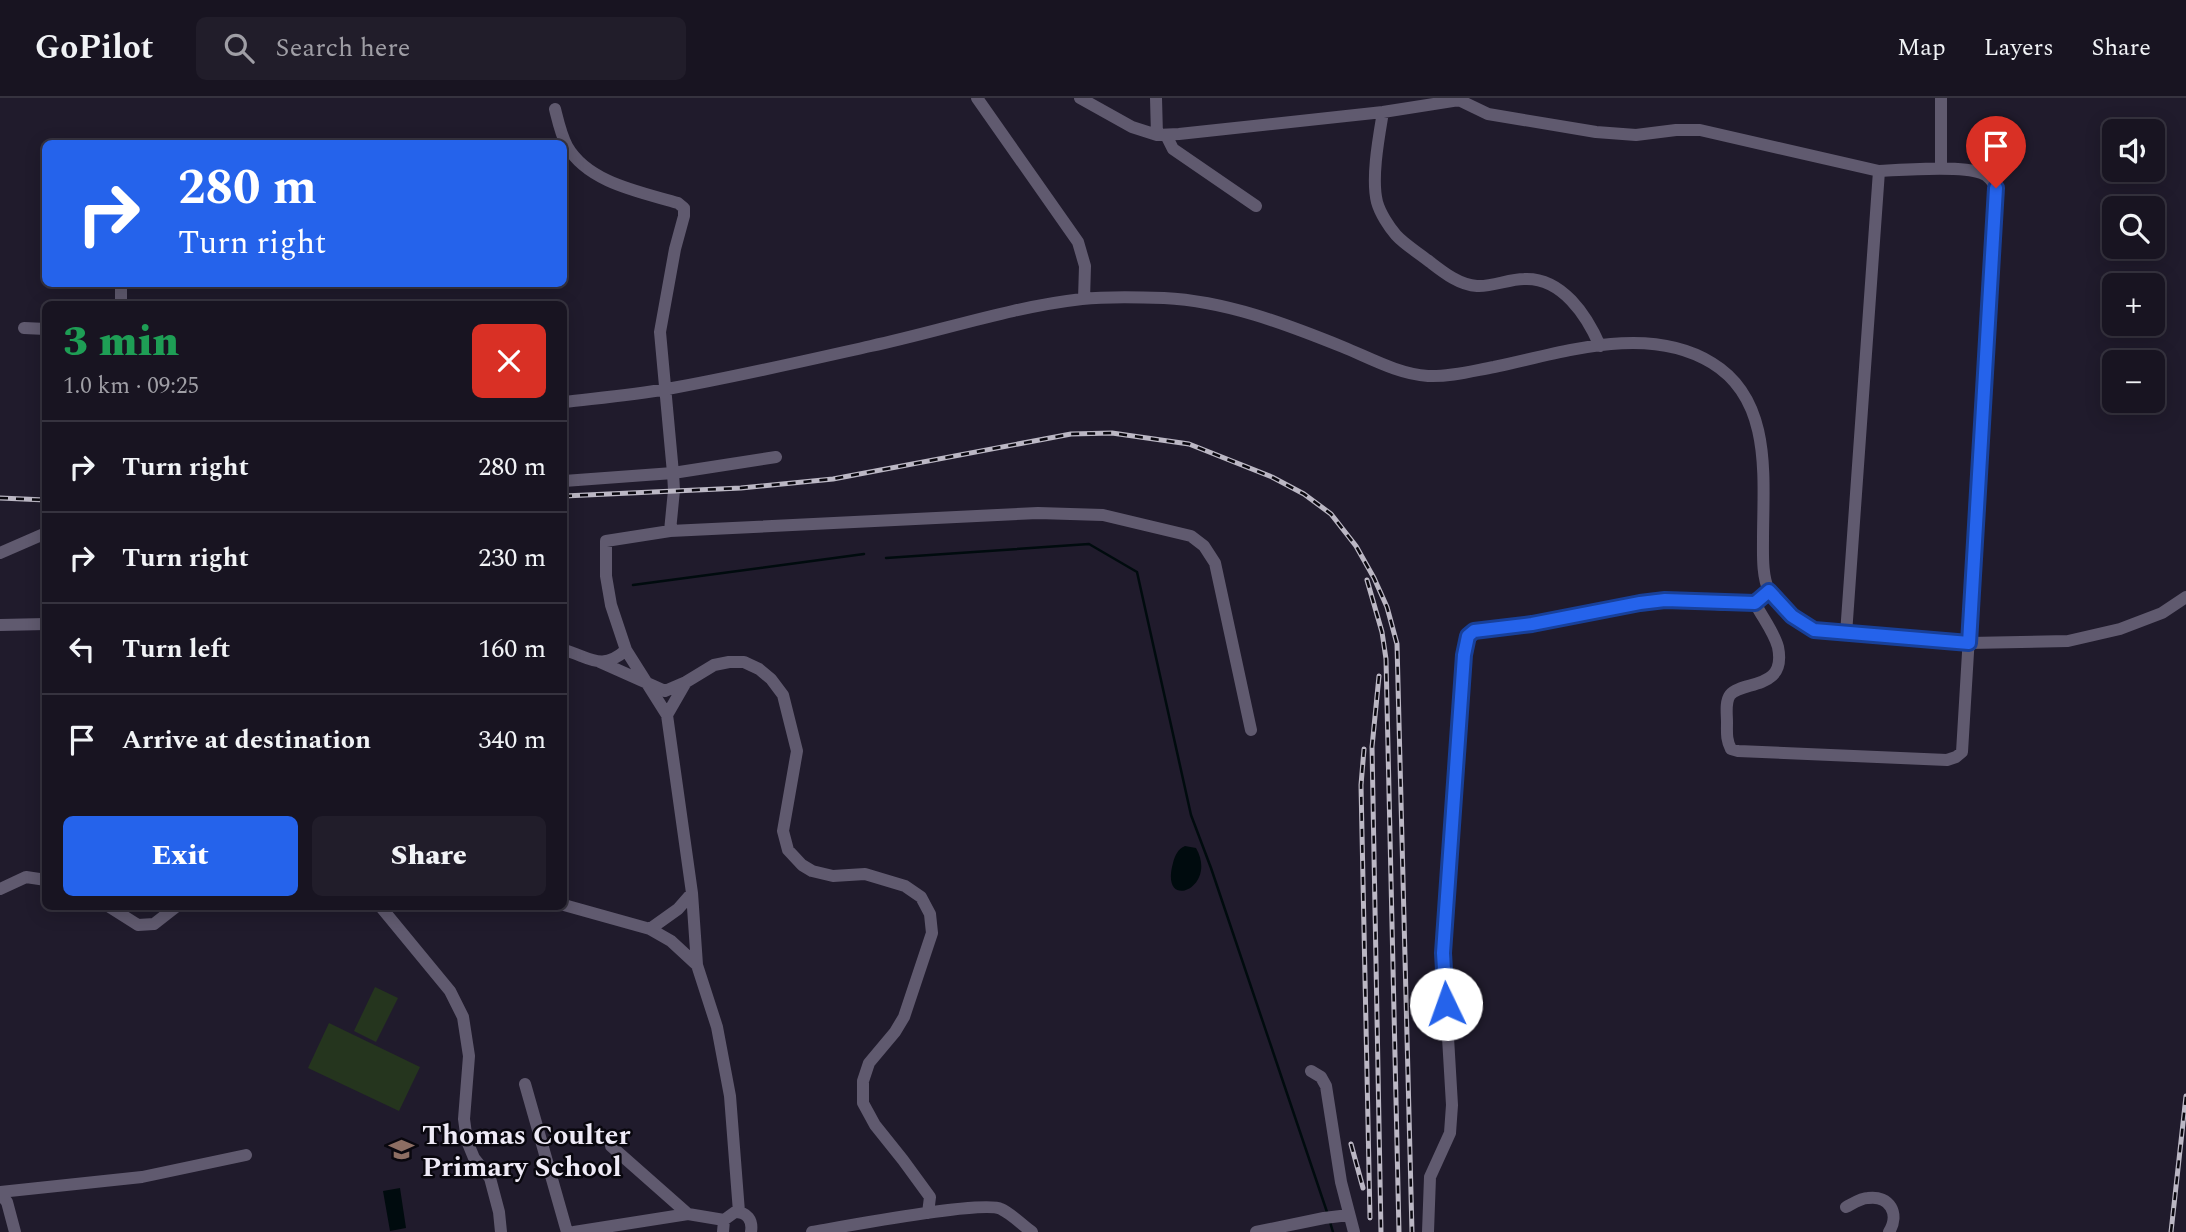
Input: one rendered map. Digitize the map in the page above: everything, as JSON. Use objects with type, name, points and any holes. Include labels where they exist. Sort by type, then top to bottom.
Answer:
[{"type":"street","points":[[977,98],[1078,242],[1085,266],[1084,299]]},
{"type":"street","points":[[1080,98],[1132,127],[1162,135],[1383,112],[1458,99],[1488,114],[1596,132],[1636,135],[1700,130],[1879,171],[1941,169],[1979,172],[1992,179],[1996,188],[1962,752],[1947,760],[1731,749],[1727,741],[1727,709],[1730,696],[1735,691],[1765,682],[1774,672],[1778,661],[1774,636],[1755,603]]},
{"type":"street","points":[[1092,106],[1106,98]]},
{"type":"street","points":[[1156,98],[1162,135],[1173,149],[1256,206]]},
{"type":"street","points":[[1941,98],[1941,169]]},
{"type":"street","points":[[555,109],[564,140]]},
{"type":"street","points":[[1383,112],[1376,167],[1377,203],[1396,235],[1459,282],[1476,286],[1525,279],[1544,281],[1560,290],[1578,308],[1591,325],[1600,346]]},
{"type":"street","points":[[567,147],[576,160],[605,180],[684,208],[660,332],[674,490],[670,531]]},
{"type":"street","points":[[1846,634],[1879,171]]},
{"type":"street","points":[[567,402],[665,390],[1025,309],[1084,299],[1167,298],[1235,309],[1295,328],[1394,368],[1425,376],[1453,375],[1600,346],[1652,344],[1685,349],[1715,364],[1739,387],[1754,412],[1762,455],[1763,557],[1769,591],[1802,624],[1814,630],[1969,643],[2068,641],[2120,629],[2162,613],[2186,597]]},
{"type":"street","points":[[24,328],[42,329]]},
{"type":"street","points":[[567,481],[673,473],[776,457]]},
{"type":"street","points":[[739,1212],[730,1096],[717,1027],[697,965],[692,893],[667,715],[625,650],[611,605],[606,541],[670,531],[1038,513],[1103,515],[1191,536],[1204,546],[1215,563],[1251,730]]},
{"type":"street","points":[[0,553],[42,535]]},
{"type":"street","points":[[1428,1232],[1430,1177],[1450,1133],[1452,1105],[1443,953],[1464,655],[1468,636],[1474,631],[1532,624],[1665,600],[1755,603],[1769,591]]},
{"type":"street","points":[[0,625],[42,624]]},
{"type":"street","points":[[600,662],[614,660],[625,650]]},
{"type":"street","points":[[567,651],[600,662],[665,691],[714,666],[744,662],[760,669],[783,695],[797,751],[783,831],[788,850],[802,865],[813,871],[833,876],[865,874],[905,886],[921,897],[930,914],[932,933],[904,1017],[869,1063],[863,1081],[863,1102],[875,1125],[930,1197],[928,1213]]},
{"type":"street","points":[[667,715],[686,682]]},
{"type":"street","points":[[0,889],[26,877],[42,879]]},
{"type":"street","points":[[650,929],[678,909],[692,893]]},
{"type":"street","points":[[567,906],[650,929],[671,941],[697,965]]},
{"type":"street","points":[[114,910],[138,925],[154,924],[172,910]]},
{"type":"street","points":[[386,910],[450,991],[463,1017],[469,1056],[464,1119],[474,1158],[490,1178],[501,1232]]},
{"type":"street","points":[[1311,1071],[1321,1077],[1325,1086],[1339,1170],[1354,1232]]},
{"type":"street","points":[[525,1084],[567,1232]]},
{"type":"street","points":[[611,1146],[688,1214],[724,1226],[730,1213],[739,1212],[750,1219],[752,1232]]},
{"type":"street","points":[[15,1232],[6,1202],[0,1193],[142,1177],[246,1155]]},
{"type":"street","points":[[1846,1207],[1867,1198],[1880,1199],[1895,1213],[1895,1221],[1889,1232]]},
{"type":"street","points":[[812,1232],[928,1213],[987,1207],[1000,1208],[1032,1232]]},
{"type":"street","points":[[574,1232],[688,1214]]},
{"type":"street","points":[[1256,1232],[1349,1215]]},
{"type":"green space","points":[[375,987],[398,998],[376,1042],[354,1031]]},
{"type":"green space","points":[[329,1023],[420,1067],[399,1111],[308,1068]]},
{"type":"shaded area","points":[[1185,846],[1196,848],[1201,862],[1200,874],[1195,884],[1180,891],[1174,887],[1171,878],[1175,857]]},
{"type":"shaded area","points":[[400,1188],[406,1228],[390,1231],[383,1191]]},
{"type":"waterway","points":[[886,558],[1089,544],[1137,572],[1191,815],[1327,1212]]},
{"type":"waterway","points":[[633,585],[864,554]]},
{"type":"waterway","points":[[1330,1222],[1333,1232]]},
{"type":"railway","points":[[567,496],[741,488],[833,479],[1071,434],[1112,433],[1189,444],[1272,477],[1304,494],[1331,514],[1356,546],[1374,578],[1387,607],[1397,644],[1412,1232]]},
{"type":"railway","points":[[0,498],[42,500]]},
{"type":"railway","points":[[1367,580],[1382,632],[1386,659],[1399,1232]]},
{"type":"railway","points":[[1379,676],[1372,747],[1381,1232]]},
{"type":"railway","points":[[1364,749],[1361,785],[1370,1218]]},
{"type":"railway","points":[[2171,1232],[2186,1096]]},
{"type":"railway","points":[[1351,1144],[1363,1188]]},
{"type":"place","name":"Thomas Coulter Primary School","points":[[402,1150]]},
{"type":"route","points":[[1446,1004],[1443,953],[1464,655],[1468,636],[1474,631],[1532,624],[1608,608],[1665,600],[1755,603],[1769,591],[1792,616],[1814,630],[1969,643],[1996,188]]}]
